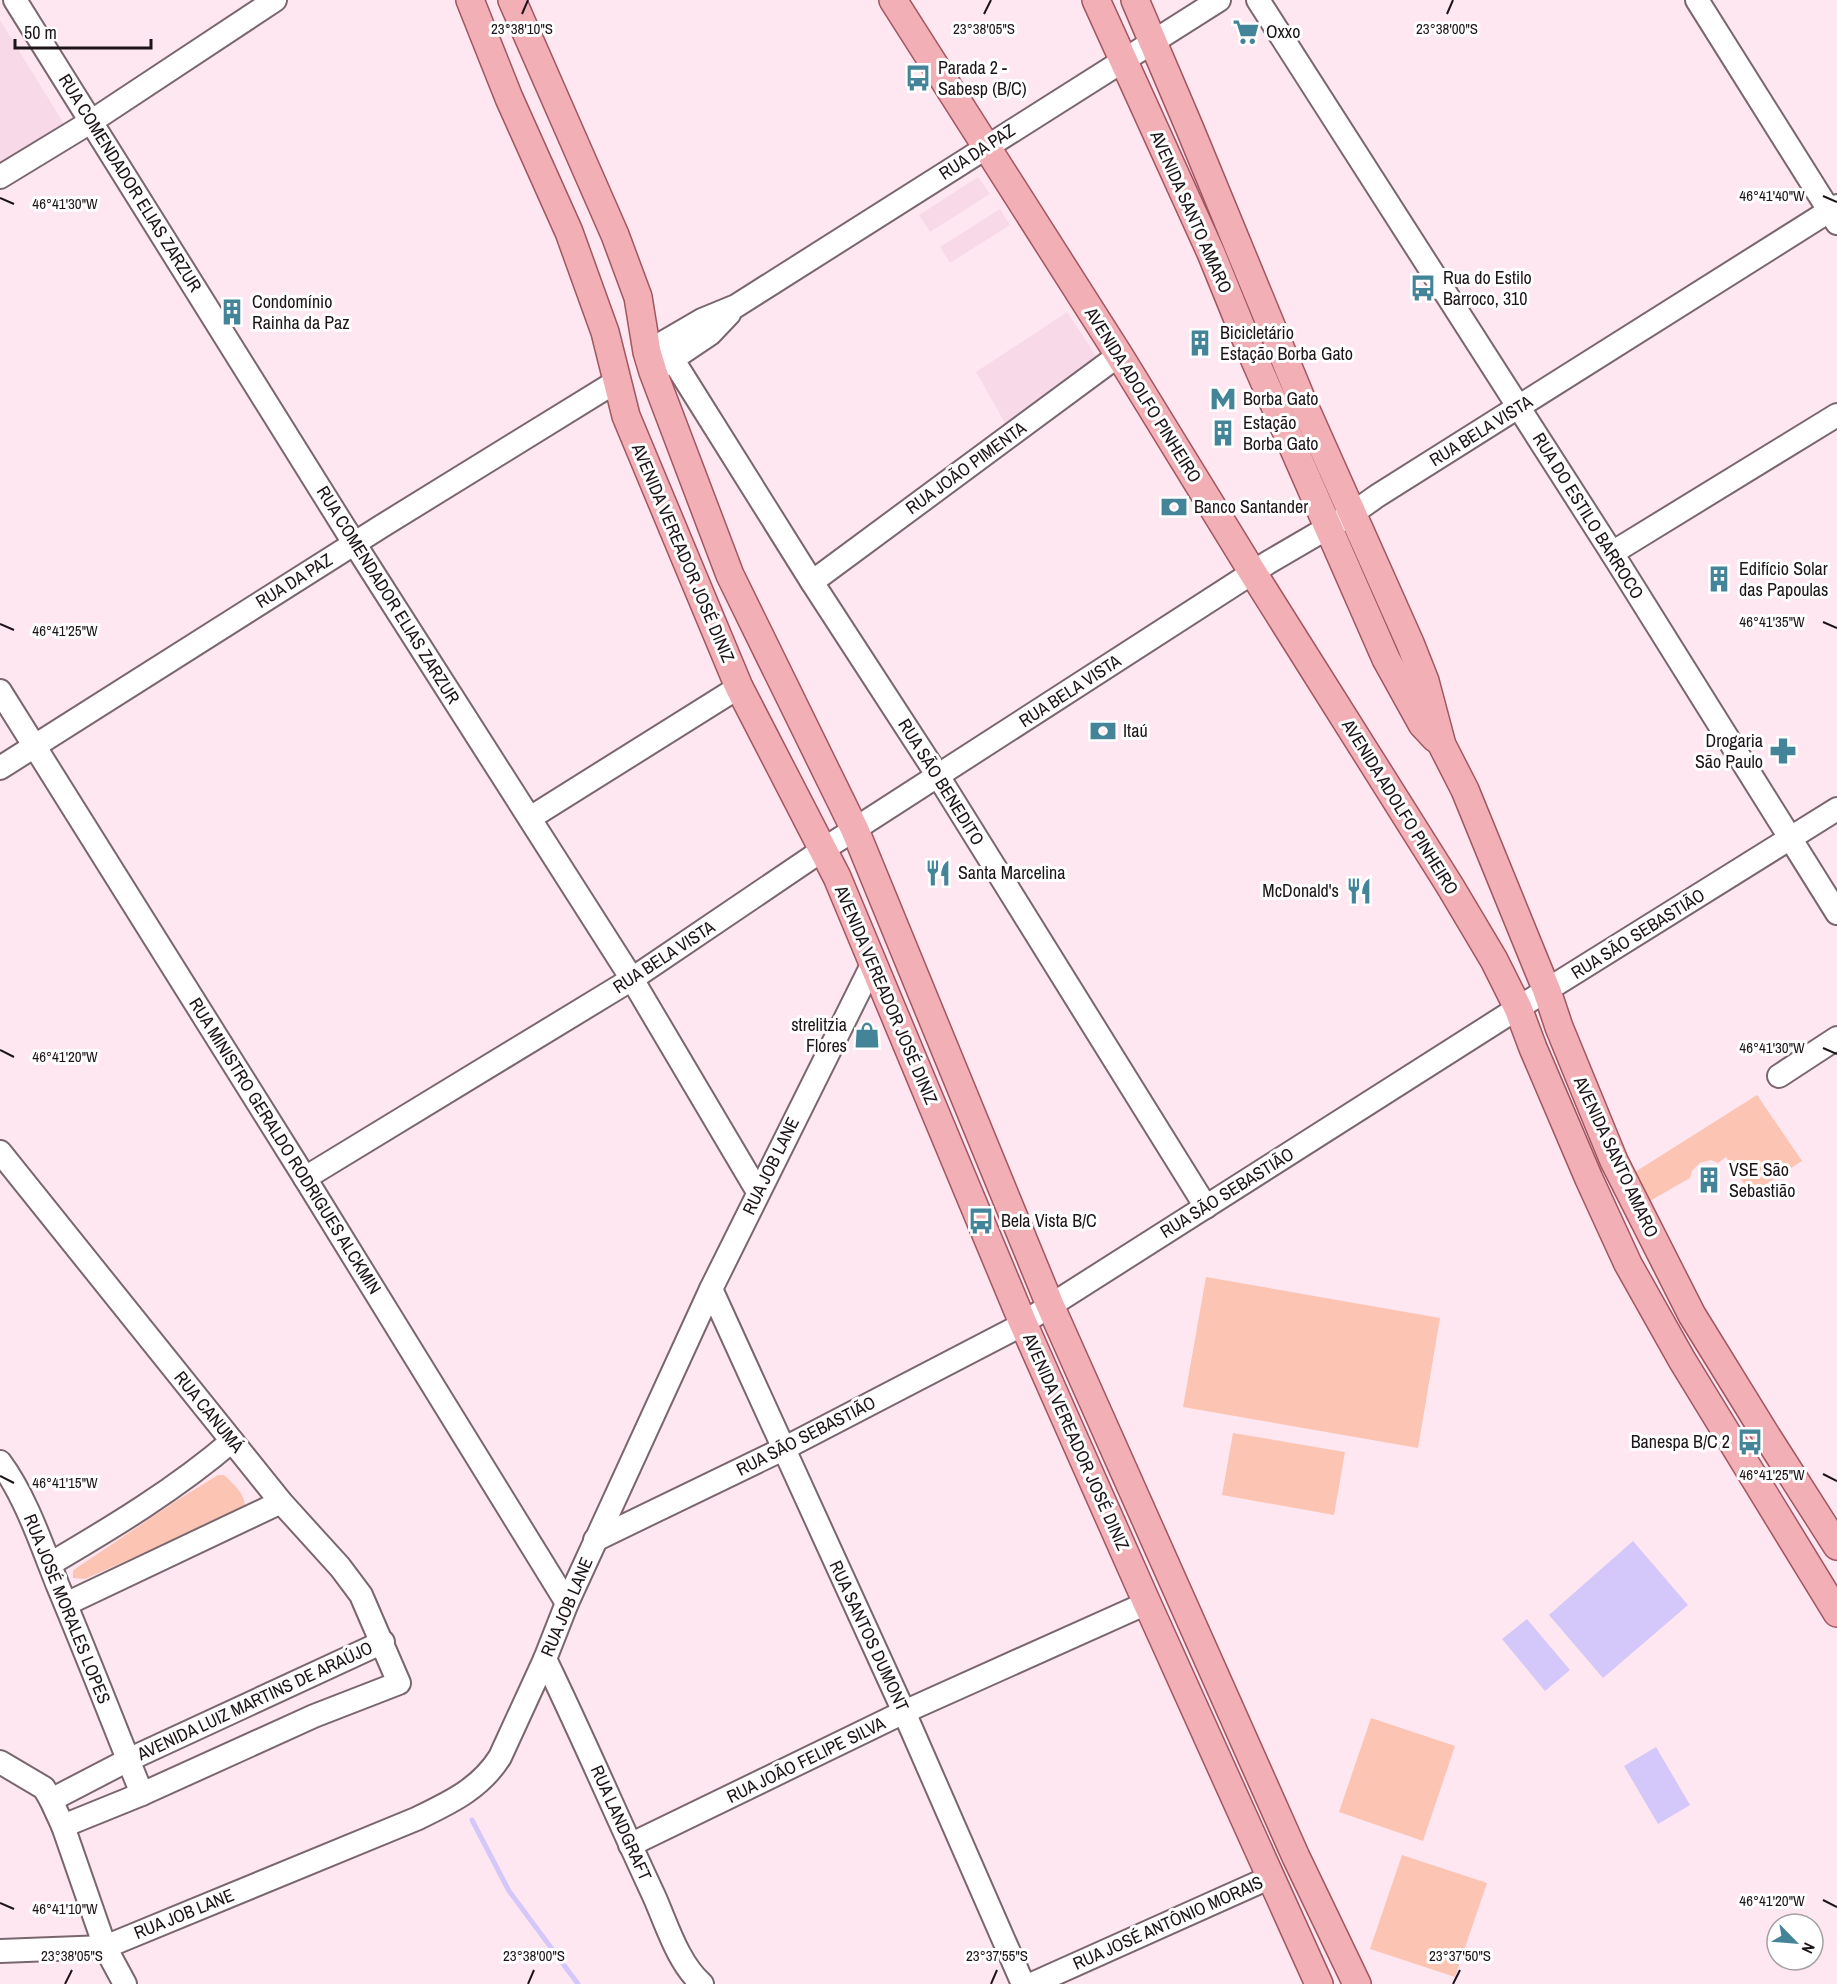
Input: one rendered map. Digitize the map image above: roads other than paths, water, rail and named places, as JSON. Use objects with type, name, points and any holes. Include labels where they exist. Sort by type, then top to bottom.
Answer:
[{"type":"main road","name":"AVENIDA VEREADOR JOSÉ DINIZ","points":[[470,0],[509,98],[569,232],[604,332],[633,435],[739,687],[824,849],[1023,1323],[1319,1984]]},
{"type":"main road","name":"AVENIDA VEREADOR JOSÉ DINIZ","points":[[512,0],[615,235],[638,297],[730,575],[855,830],[1050,1305],[1296,1857],[1357,1984]]},
{"type":"main road","name":"AVENIDA ADOLFO PINHEIRO","points":[[893,0],[1119,355],[1450,886],[1494,960],[1518,1008]]},
{"type":"main road","name":"AVENIDA SANTO AMARO","points":[[1096,0],[1211,253],[1250,349],[1386,659],[1422,724],[1442,745]]},
{"type":"main road","name":"AVENIDA SANTO AMARO","points":[[1135,0],[1303,403],[1425,681],[1442,745],[1465,790],[1614,1161],[1692,1315],[1833,1529]]},
{"type":"main road","name":"AVENIDA SANTO AMARO","points":[[1518,1008],[1533,1048],[1628,1264],[1682,1360],[1837,1612]]},
{"type":"street","name":"RUA COMENDADOR ELIAS ZARZUR","points":[[15,0],[354,543],[632,980],[758,1192]]},
{"type":"street","points":[[0,177],[92,121],[274,0]]},
{"type":"street","name":"RUA DA PAZ","points":[[658,361],[702,320],[736,306],[1219,0]]},
{"type":"street","name":"RUA DO ESTILO BARROCO","points":[[1258,0],[1612,553],[1837,913]]},
{"type":"street","points":[[1697,0],[1835,213]]},
{"type":"street","name":"RUA BELA VISTA","points":[[305,1178],[632,980],[824,849],[1253,573],[1835,213]]},
{"type":"street","name":"RUA JOÃO PIMENTA","points":[[812,582],[1119,355]]},
{"type":"street","name":"RUA SÃO BENEDITO","points":[[658,361],[812,582],[938,776],[1206,1207]]},
{"type":"street","name":"RUA DA PAZ","points":[[0,768],[354,543],[617,381]]},
{"type":"street","points":[[1612,553],[1837,415]]},
{"type":"street","points":[[530,818],[739,687]]},
{"type":"street","name":"RUA MINISTRO GERALDO RODRIGUES ALCKMIN","points":[[0,691],[305,1178],[567,1603]]},
{"type":"street","name":"RUA SÃO SEBASTIÃO","points":[[595,1540],[783,1449],[1023,1323],[1518,1008],[1837,809]]},
{"type":"street","name":"RUA JOB LANE","points":[[0,1951],[105,1947],[416,1819],[447,1804],[479,1784],[490,1773],[500,1758],[595,1540],[711,1289],[873,963]]},
{"type":"street","points":[[1779,1076],[1837,1038]]},
{"type":"street","name":"RUA CANUMÁ","points":[[0,1152],[281,1502],[340,1567],[361,1595],[399,1683]]},
{"type":"street","name":"RUA SANTOS DUMONT","points":[[711,1289],[904,1712],[1023,1984]]},
{"type":"street","points":[[50,1564],[172,1488],[232,1441]]},
{"type":"street","name":"RUA JOSÉ MORALES LOPES","points":[[0,1462],[19,1494],[50,1564],[128,1760]]},
{"type":"street","points":[[66,1604],[281,1502]]},
{"type":"street","name":"RUA JOÃO FELIPE SILVA","points":[[630,1845],[904,1712],[1147,1603]]},
{"type":"street","name":"AVENIDA LUIZ MARTINS DE ARAÚJO","points":[[51,1800],[128,1760],[383,1642]]},
{"type":"street","name":"RUA LANDGRAFT","points":[[544,1659],[572,1713],[684,1960],[702,1984]]},
{"type":"street","name":"AVENIDA LUIZ MARTINS DE ARAÚJO","points":[[63,1826],[142,1794],[314,1716],[399,1683]]},
{"type":"street","name":"AVENIDA LUIZ MARTINS DE ARAÚJO","points":[[128,1760],[142,1794]]},
{"type":"street","points":[[0,1762],[44,1788],[51,1800],[63,1826],[105,1947],[125,1984]]},
{"type":"street","name":"RUA JOSÉ ANTÔNIO MORAIS","points":[[1032,1984],[1271,1877]]},
{"type":"waterway","points":[[472,1820],[509,1891],[578,1984]]},
{"type":"place","name":"Oxxo","points":[[1246,32]]},
{"type":"place","name":"Parada 2 - Sabesp (B/C)","points":[[918,78]]},
{"type":"place","name":"Rua do Estilo Barroco, 310","points":[[1423,288]]},
{"type":"place","name":"Condomínio Rainha da Paz","points":[[232,312]]},
{"type":"place","name":"Bicicletário Estação Borba Gato","points":[[1200,343]]},
{"type":"place","name":"Borba Gato","points":[[1223,399]]},
{"type":"place","name":"Estação Borba Gato","points":[[1223,433]]},
{"type":"place","name":"Banco Santander","points":[[1174,507]]},
{"type":"place","name":"Edifício Solar das Papoulas","points":[[1719,579]]},
{"type":"place","name":"Itaú","points":[[1103,731]]},
{"type":"place","name":"Drogaria São Paulo","points":[[1783,751]]},
{"type":"place","name":"Santa Marcelina","points":[[938,873]]},
{"type":"place","name":"McDonald's","points":[[1359,891]]},
{"type":"place","name":"strelitzia Flores","points":[[867,1035]]},
{"type":"place","name":"VSE São Sebastião","points":[[1709,1180]]},
{"type":"place","name":"Bela Vista B/C","points":[[981,1221]]},
{"type":"place","name":"Banespa B/C 2","points":[[1750,1442]]}]
